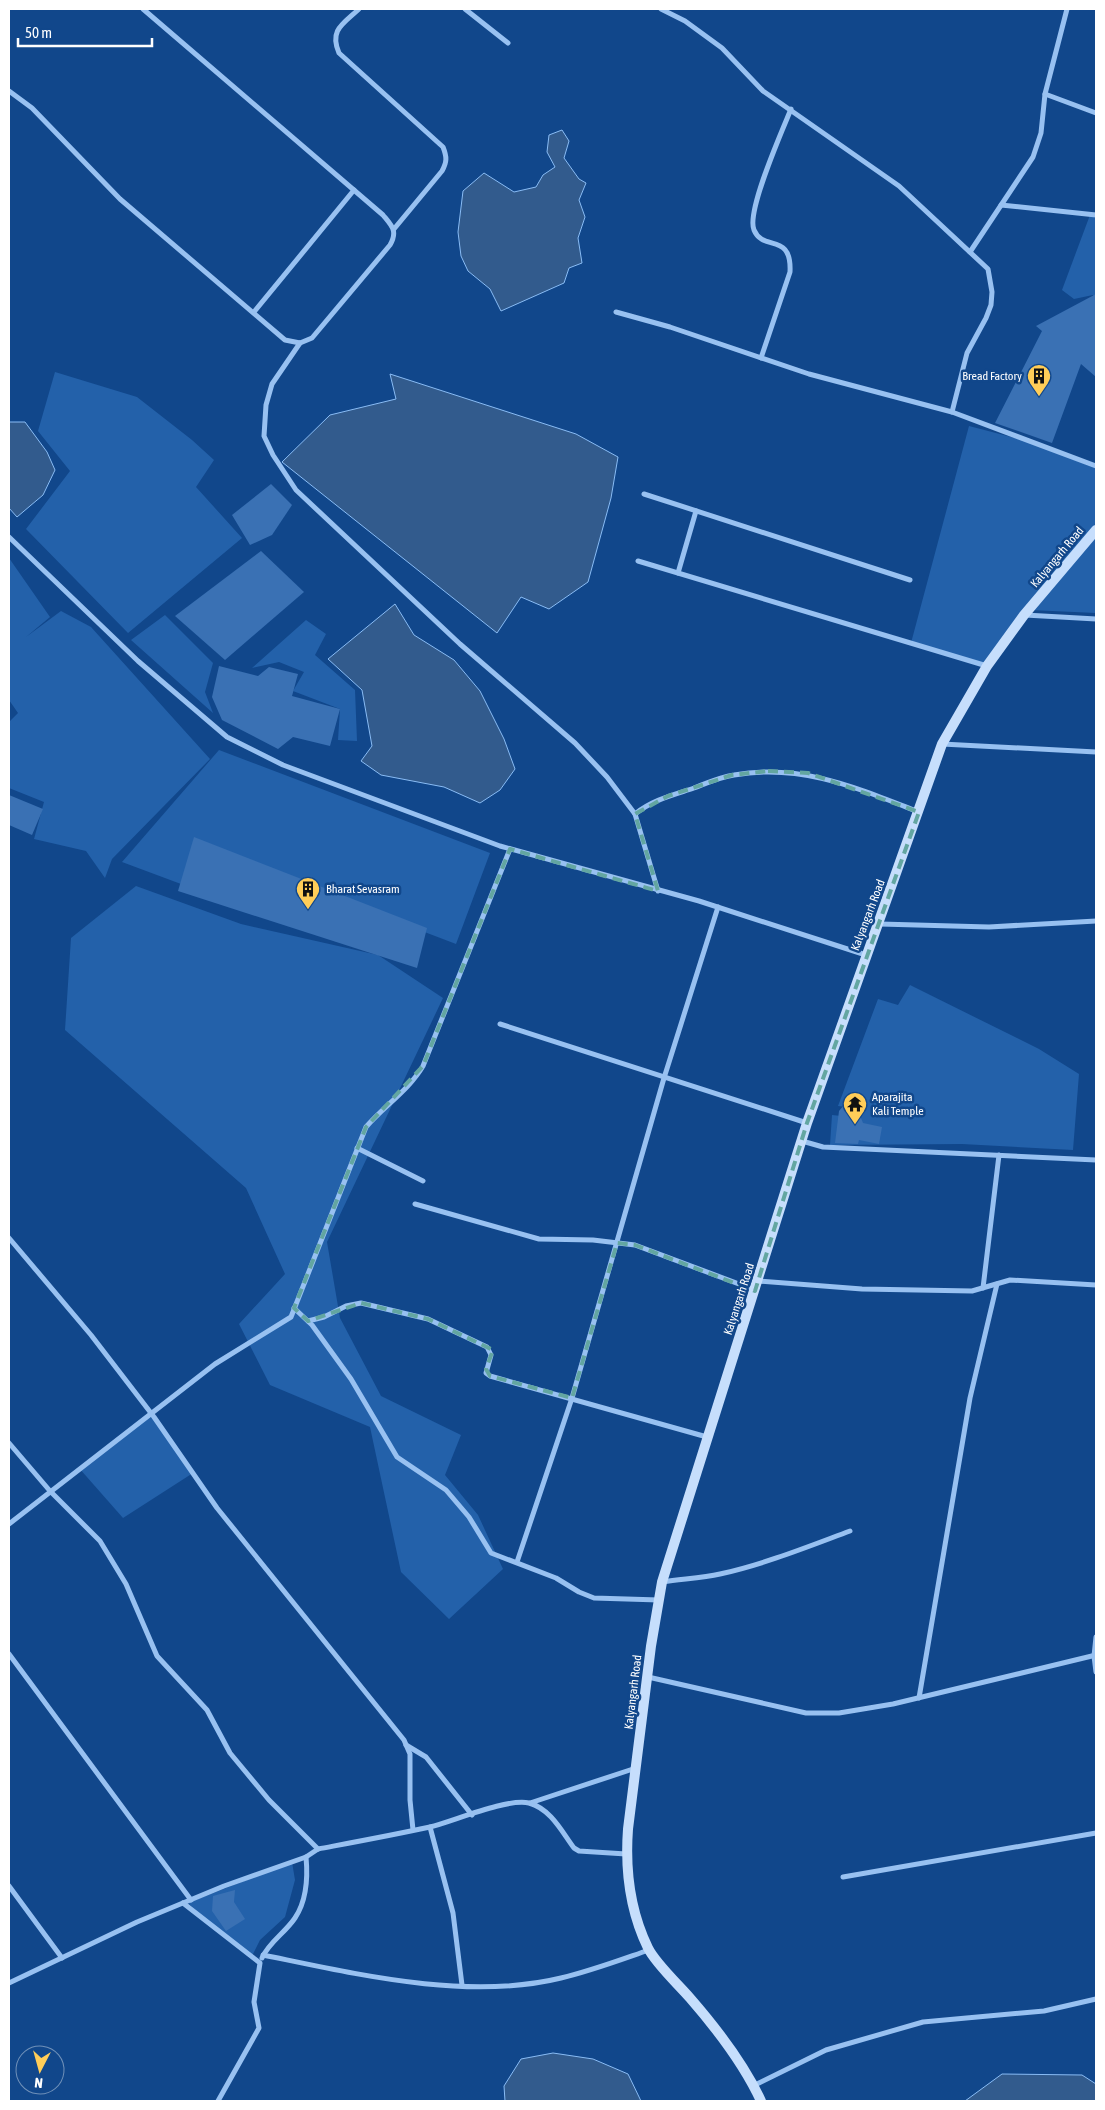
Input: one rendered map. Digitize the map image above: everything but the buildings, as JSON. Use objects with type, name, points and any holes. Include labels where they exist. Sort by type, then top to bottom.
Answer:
[{"type":"main road","name":"Kalyangarh Road","points":[[760,2101],[749,2077],[695,2004],[649,1950],[638,1925],[628,1882],[626,1854],[662,1582],[808,1123],[866,955],[880,924],[942,744],[986,666],[1024,615],[1096,530]]},
{"type":"street","points":[[142,9],[383,215],[394,229],[395,237],[390,245],[312,338],[300,343],[272,384],[266,404],[264,436],[273,455],[296,490],[460,644],[575,743],[607,777],[635,814],[658,891]]},
{"type":"street","points":[[359,9],[339,28],[334,42],[339,54],[443,146],[447,156],[447,163],[442,171],[394,229]]},
{"type":"street","points":[[465,9],[508,43]]},
{"type":"street","points":[[661,9],[685,22],[722,48],[763,91],[899,186],[988,269],[991,298],[986,318],[967,353],[952,412]]},
{"type":"street","points":[[970,252],[1033,156],[1040,133],[1045,94],[1066,9]]},
{"type":"street","points":[[9,91],[32,108],[120,199],[285,340],[300,343]]},
{"type":"street","points":[[1045,94],[1096,113]]},
{"type":"street","points":[[761,358],[790,272],[790,261],[789,253],[783,247],[760,237],[754,230],[752,219],[757,198],[790,109]]},
{"type":"street","points":[[254,312],[354,190]]},
{"type":"street","points":[[1001,205],[1096,215]]},
{"type":"street","points":[[616,312],[670,327],[809,374],[952,412],[1096,466]]},
{"type":"street","points":[[644,494],[910,580]]},
{"type":"street","points":[[678,573],[696,511]]},
{"type":"street","points":[[9,537],[138,660],[227,736],[307,774],[510,849],[718,907],[866,955]]},
{"type":"street","points":[[638,561],[986,666]]},
{"type":"street","points":[[1024,615],[1096,619]]},
{"type":"street","points":[[942,744],[1096,752]]},
{"type":"street","points":[[635,814],[645,806],[668,796],[732,775],[768,770],[808,774],[856,788],[919,812]]},
{"type":"street","points":[[9,1524],[150,1412],[214,1364],[291,1317],[366,1127],[377,1114],[410,1084],[423,1066],[510,849]]},
{"type":"street","points":[[517,1562],[572,1398],[664,1078],[718,907]]},
{"type":"street","points":[[880,924],[989,927],[1096,921]]},
{"type":"street","points":[[500,1024],[808,1123]]},
{"type":"street","points":[[802,1141],[823,1147],[1096,1160]]},
{"type":"street","points":[[357,1148],[424,1181]]},
{"type":"street","points":[[983,1288],[999,1155]]},
{"type":"street","points":[[416,1204],[539,1239],[634,1244],[757,1286],[972,1291],[1010,1280],[1096,1285]]},
{"type":"street","points":[[9,1238],[90,1335],[150,1412],[217,1508],[406,1745],[410,1754],[410,1800],[413,1830]]},
{"type":"street","points":[[919,1698],[970,1398],[997,1284]]},
{"type":"street","points":[[308,1321],[324,1317],[346,1306],[361,1303],[428,1319],[487,1347],[491,1355],[486,1373],[490,1376],[707,1438]]},
{"type":"street","points":[[294,1308],[308,1321],[351,1379],[396,1458],[446,1490],[469,1517],[491,1553],[556,1578],[594,1598],[659,1600]]},
{"type":"street","points":[[9,1443],[50,1491],[100,1542],[126,1584],[156,1656],[207,1710],[230,1754],[269,1800],[318,1849]]},
{"type":"street","points":[[662,1582],[719,1574],[789,1554],[850,1531]]},
{"type":"street","points":[[1096,1637],[1096,1672]]},
{"type":"street","points":[[9,1654],[191,1900]]},
{"type":"street","points":[[648,1677],[806,1713],[839,1713],[919,1698],[1095,1655]]},
{"type":"street","points":[[406,1745],[426,1757],[472,1814]]},
{"type":"street","points":[[9,1983],[183,1903],[306,1857],[318,1849],[413,1830],[519,1802],[530,1803],[636,1768]]},
{"type":"street","points":[[530,1803],[553,1819],[574,1848],[579,1851],[626,1854]]},
{"type":"street","points":[[430,1826],[453,1913],[462,1986]]},
{"type":"street","points":[[843,1877],[1096,1833]]},
{"type":"street","points":[[218,2101],[259,2028],[254,2002],[260,1963],[263,1955],[295,1918],[303,1901],[308,1880],[306,1857]]},
{"type":"street","points":[[9,1886],[62,1958]]},
{"type":"street","points":[[183,1903],[260,1963]]},
{"type":"street","points":[[263,1955],[338,1971],[444,1986],[511,1986],[561,1979],[649,1950]]},
{"type":"street","points":[[753,2086],[826,2050],[923,2022],[1044,2011],[1096,1999]]},
{"type":"highlighted area","points":[[768,771],[808,773],[919,812],[807,1123],[755,1291],[635,1245],[617,1243],[572,1398],[490,1376],[486,1369],[493,1350],[428,1319],[361,1303],[308,1321],[294,1308],[366,1127],[423,1066],[510,849],[658,891],[635,814],[668,796],[732,775]]},
{"type":"shaded area","points":[[562,130],[569,141],[564,158],[579,179],[586,183],[579,200],[585,217],[578,238],[582,263],[569,268],[564,283],[501,311],[490,289],[468,271],[461,256],[458,232],[463,191],[484,173],[514,192],[536,187],[543,175],[555,167],[547,152],[549,135]]},
{"type":"shaded area","points":[[1090,215],[1096,218],[1096,299],[1093,295],[1074,299],[1062,290]]},
{"type":"shaded area","points":[[55,372],[137,397],[192,440],[214,460],[196,487],[242,538],[128,633],[26,529],[70,471],[38,431]]},
{"type":"shaded area","points":[[390,374],[576,434],[618,457],[611,498],[588,582],[549,609],[521,597],[497,633],[282,462],[330,415],[396,399]]},
{"type":"shaded area","points":[[9,422],[25,422],[47,452],[55,470],[43,495],[17,517],[9,508]]},
{"type":"shaded area","points":[[969,426],[1038,444],[1096,466],[1096,613],[1030,610],[987,666],[911,643]]},
{"type":"shaded area","points":[[9,558],[50,617],[26,637],[61,611],[91,627],[210,759],[112,859],[105,878],[86,851],[34,839],[44,802],[9,788],[9,722],[18,713],[9,700]]},
{"type":"shaded area","points":[[395,604],[414,635],[454,660],[480,691],[504,739],[515,769],[500,790],[480,803],[444,787],[381,775],[361,761],[372,746],[362,690],[328,659]]},
{"type":"shaded area","points":[[165,615],[213,663],[205,692],[213,713],[131,640]]},
{"type":"shaded area","points":[[306,620],[326,634],[315,655],[355,690],[357,741],[338,740],[340,709],[293,691],[304,672],[279,662],[252,668]]},
{"type":"shaded area","points":[[219,750],[490,853],[456,944],[196,845],[181,884],[122,862]]},
{"type":"shaded area","points":[[136,886],[241,924],[378,955],[443,998],[327,1242],[340,1318],[381,1396],[461,1435],[445,1475],[478,1515],[503,1569],[449,1619],[401,1572],[370,1427],[270,1385],[239,1324],[285,1274],[246,1188],[65,1030],[71,938]]},
{"type":"shaded area","points":[[910,985],[1039,1049],[1079,1074],[1073,1150],[962,1144],[830,1145],[832,1115],[861,1118],[863,1109],[838,1106],[878,999],[898,1005]]},
{"type":"shaded area","points":[[150,1412],[193,1473],[123,1518],[79,1468]]},
{"type":"shaded area","points":[[292,1862],[295,1880],[285,1917],[260,1940],[251,1958],[228,1940],[188,1903]]},
{"type":"shaded area","points":[[553,2053],[593,2059],[628,2074],[641,2101],[505,2101],[504,2086],[521,2059]]},
{"type":"shaded area","points":[[1002,2074],[1082,2075],[1096,2084],[1096,2101],[965,2101]]},
{"type":"place","name":"Bread Factory","points":[[1039,397]]},
{"type":"place","name":"Bharat Sevasram","points":[[308,910]]},
{"type":"place","name":"Aparajita Kali Temple","points":[[855,1125]]}]
